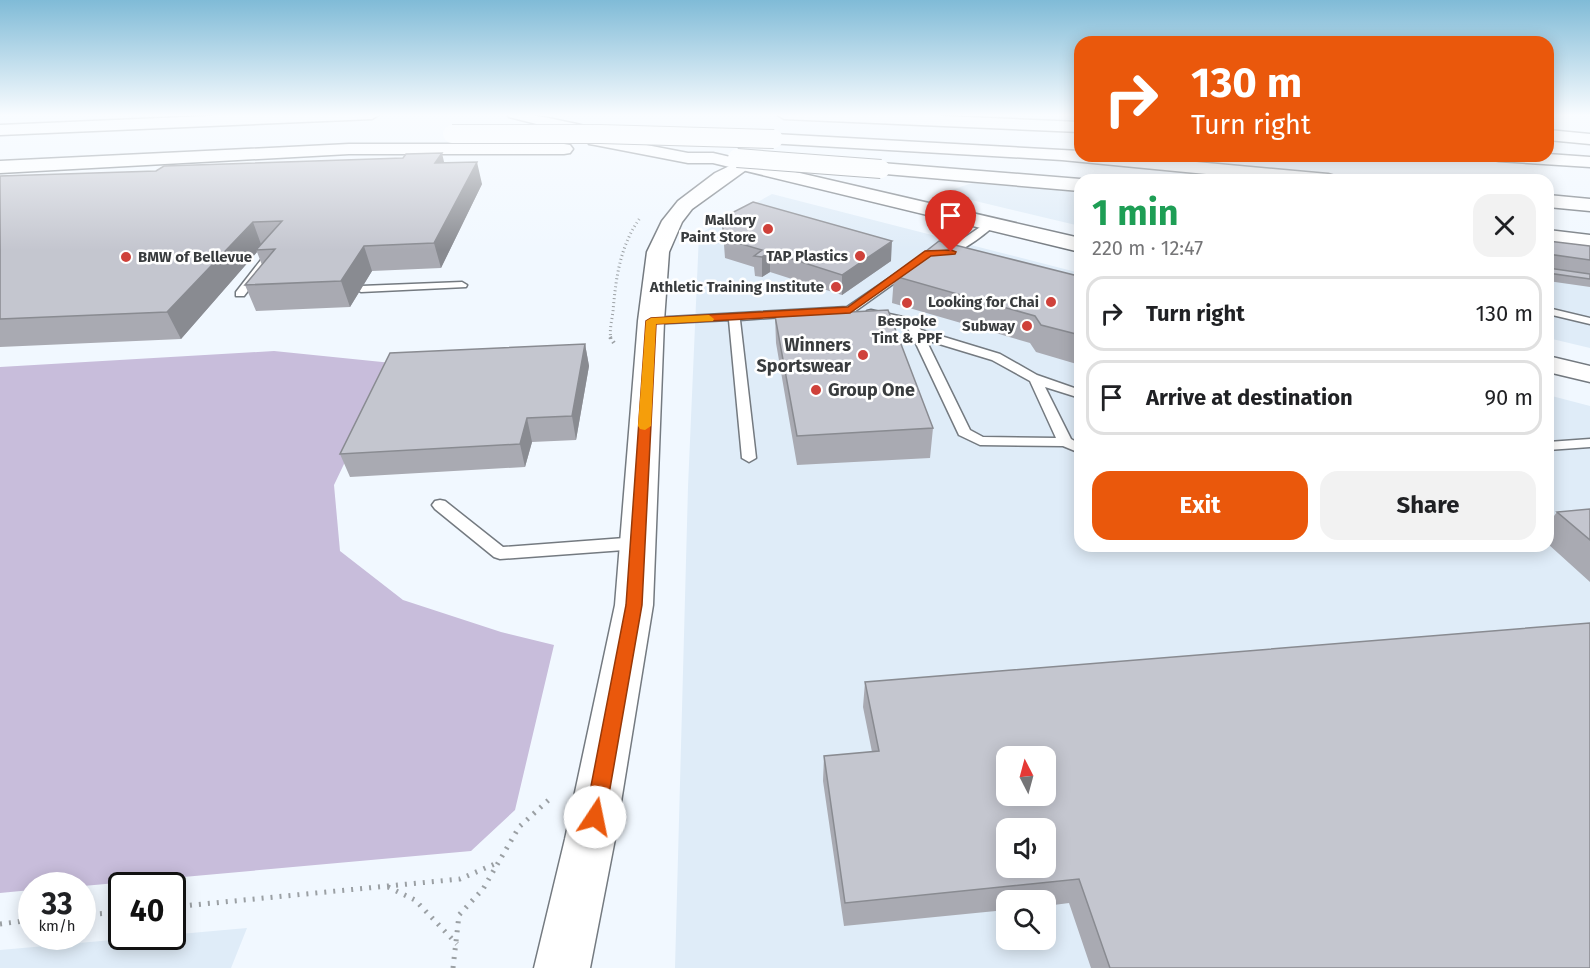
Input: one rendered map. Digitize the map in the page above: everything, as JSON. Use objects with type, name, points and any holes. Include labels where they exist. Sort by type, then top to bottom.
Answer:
[{"type":"main road","points":[[0,167],[134,159]]},
{"type":"main road","points":[[690,159],[729,162],[1074,244]]},
{"type":"main road","points":[[748,159],[1074,184]]},
{"type":"main road","points":[[1018,159],[1139,174]]},
{"type":"main road","points":[[1554,160],[1590,162]]},
{"type":"main road","points":[[562,968],[617,706],[634,605],[651,321],[658,252],[672,221],[729,162]]},
{"type":"main road","points":[[1136,162],[1264,174]]},
{"type":"main road","points":[[1554,202],[1590,205]]},
{"type":"main road","points":[[1554,225],[1590,229]]},
{"type":"main road","points":[[1554,238],[1590,242]]},
{"type":"main road","points":[[1554,365],[1590,374]]},
{"type":"lane","points":[[850,310],[924,256],[951,252],[992,223]]},
{"type":"lane","points":[[260,294],[236,295],[282,240]]},
{"type":"lane","points":[[361,289],[462,285]]},
{"type":"lane","points":[[651,321],[850,310],[908,321],[964,432],[980,441],[1065,442],[1074,446]]},
{"type":"lane","points":[[1554,312],[1590,321]]},
{"type":"lane","points":[[734,317],[749,458]]},
{"type":"lane","points":[[916,333],[996,357],[1035,379],[1074,392]]},
{"type":"lane","points":[[1035,379],[1065,442]]},
{"type":"lane","points":[[1554,446],[1590,443]]},
{"type":"lane","points":[[440,505],[500,553],[638,543]]},
{"type":"path","points":[[610,337],[614,306]]},
{"type":"path","points":[[453,968],[459,915],[483,889],[519,827]]},
{"type":"path","points":[[186,906],[460,879],[498,862]]},
{"type":"path","points":[[388,887],[415,900],[457,944]]},
{"type":"path","points":[[0,924],[18,922]]},
{"type":"shaded area","points":[[972,183],[1074,192],[1074,225],[942,193]]},
{"type":"shaded area","points":[[772,194],[1074,271],[1074,552],[1554,552],[1554,397],[1590,406],[1590,968],[675,968],[688,487],[699,234]]},
{"type":"shaded area","points":[[1554,248],[1590,252],[1590,348],[1554,339]]},
{"type":"shaded area","points":[[274,351],[392,363],[334,485],[340,551],[403,600],[501,632],[554,645],[515,810],[471,851],[186,877],[186,872],[108,872],[108,884],[96,885],[96,872],[18,872],[18,891],[0,893],[0,367]]},
{"type":"shaded area","points":[[247,928],[231,968],[0,968],[0,950],[96,950],[96,941],[108,940],[108,950],[186,950],[186,933]]},
{"type":"building","name":"BMW of Bellevue","points":[[368,159],[438,159],[435,163],[477,162],[434,243],[364,246],[341,281],[245,285],[275,249],[256,250],[282,221],[253,222],[167,312],[0,319],[0,176],[156,171],[164,166]]},
{"type":"building","points":[[753,202],[892,241],[842,275],[770,252],[762,257],[754,256],[762,250],[724,239],[722,218]]},
{"type":"building","points":[[939,241],[1074,275],[1074,333],[1041,325],[1035,316],[894,276]]},
{"type":"building","points":[[1554,242],[1590,246],[1590,260],[1554,255]]},
{"type":"building","points":[[1554,269],[1590,274],[1590,279],[1554,274]]},
{"type":"building","points":[[888,310],[933,428],[797,436],[775,316]]},
{"type":"building","points":[[585,344],[572,416],[527,418],[520,444],[340,454],[390,353]]},
{"type":"building","points":[[1590,509],[1590,540],[1557,512]]},
{"type":"building","points":[[1590,623],[1590,968],[1110,968],[1079,879],[845,903],[824,756],[879,751],[865,682]]},
{"type":"slow traffic","points":[[645,426],[651,321],[709,319]]},
{"type":"place","name":"Mallory Paint Store","points":[[768,229]]},
{"type":"place","name":"TAP Plastics","points":[[860,256]]},
{"type":"place","name":"BMW of Bellevue","points":[[126,257]]},
{"type":"place","name":"Athletic Training Institute","points":[[836,287]]},
{"type":"place","name":"Looking for Chai","points":[[1051,302]]},
{"type":"place","name":"Bespoke Tint & PPF","points":[[907,303]]},
{"type":"place","name":"Subway","points":[[1027,326]]},
{"type":"place","name":"Winners Sportswear","points":[[863,355]]},
{"type":"place","name":"Group One","points":[[816,390]]},
{"type":"route","points":[[595,817],[634,605],[651,321],[850,310],[928,253],[951,252]]}]
